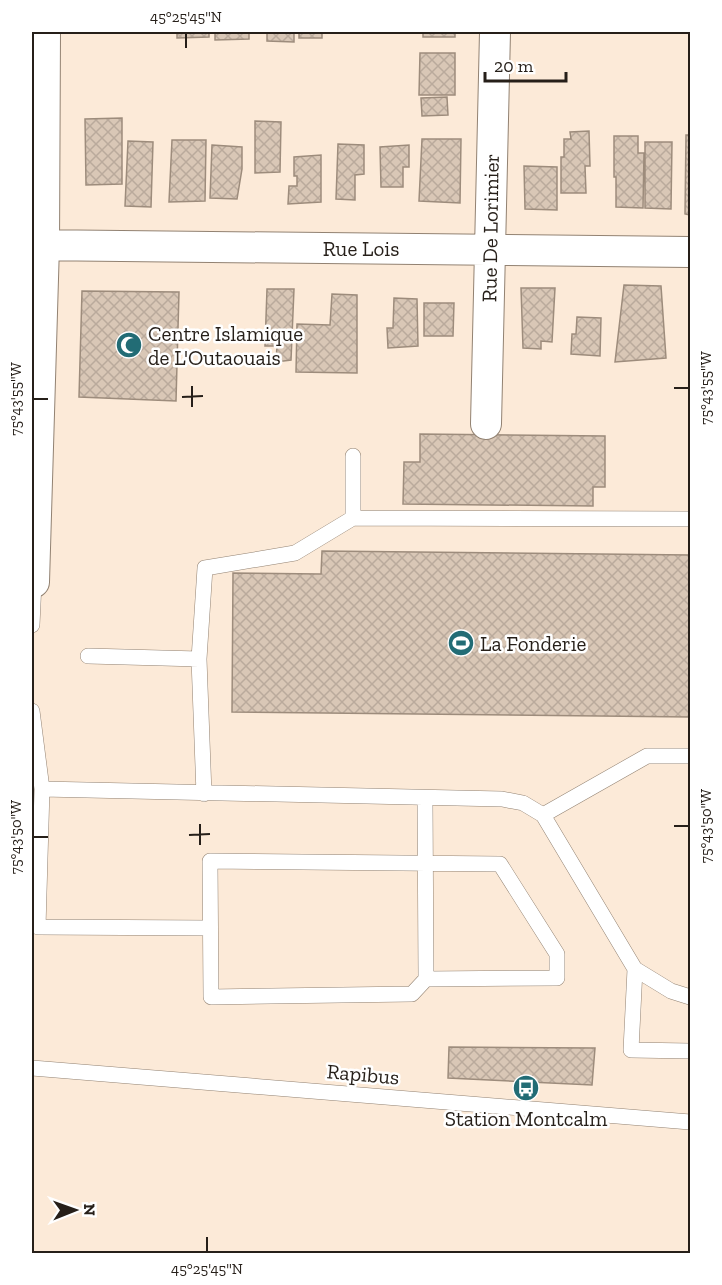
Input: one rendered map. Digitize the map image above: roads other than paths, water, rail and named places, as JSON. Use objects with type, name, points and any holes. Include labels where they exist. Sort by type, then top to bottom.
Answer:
[{"type":"street","points":[[34,582],[38,245],[45,32]]},
{"type":"street","name":"Rue De Lorimier","points":[[486,424],[495,32]]},
{"type":"street","name":"Rue Lois","points":[[38,245],[690,252]]},
{"type":"lane","points":[[353,456],[353,518]]},
{"type":"lane","points":[[204,794],[199,659],[205,568],[296,553],[353,518],[690,519]]},
{"type":"lane","points":[[32,625],[34,582]]},
{"type":"lane","points":[[88,656],[199,659]]},
{"type":"lane","points":[[32,711],[42,789],[38,927],[210,928]]},
{"type":"lane","points":[[543,815],[647,756],[690,756]]},
{"type":"lane","points":[[42,789],[502,799],[523,803],[543,815],[635,969],[671,991],[690,997]]},
{"type":"lane","points":[[425,798],[426,862],[426,979],[412,994],[211,998],[210,861],[426,862],[500,864],[557,954],[557,978],[426,979]]},
{"type":"lane","points":[[635,969],[631,1050],[690,1052]]},
{"type":"lane","name":"Rapibus","points":[[32,1068],[690,1122]]},
{"type":"place","name":"Centre Islamique de L'Outaouais","points":[[129,345]]},
{"type":"place","name":"La Fonderie","points":[[461,643]]},
{"type":"place","name":"Station Montcalm","points":[[526,1088]]}]
